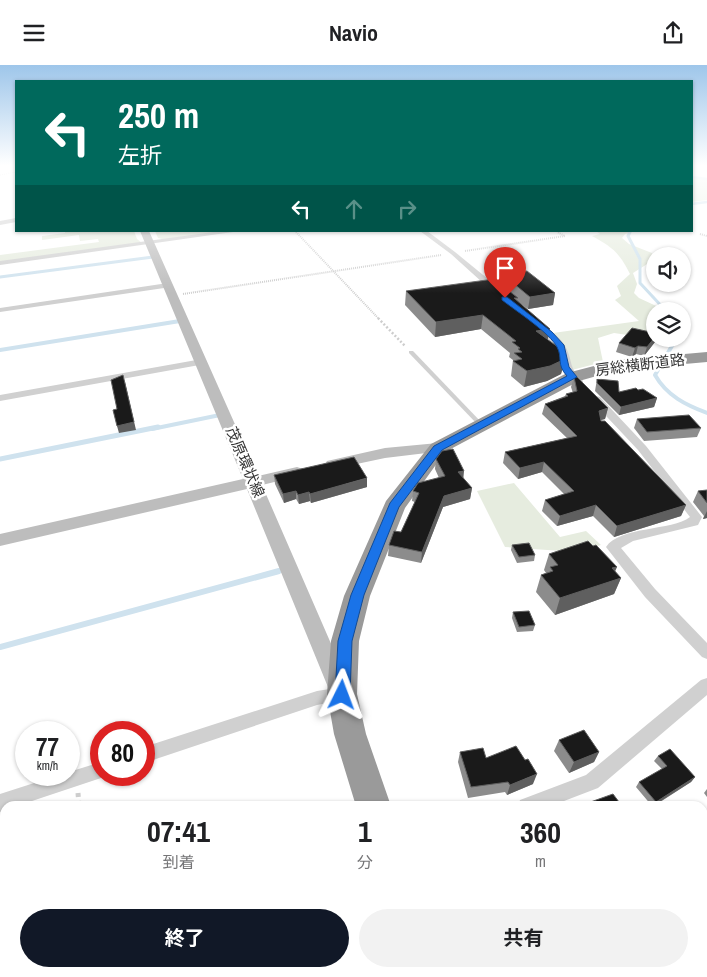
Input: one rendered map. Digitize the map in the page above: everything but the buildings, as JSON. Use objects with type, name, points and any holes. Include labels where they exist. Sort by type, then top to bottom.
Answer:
[{"type":"highway","name":"房総横断道路","points":[[371,801],[350,734],[342,695],[345,641],[357,595],[394,506],[438,448],[480,424],[572,377],[617,365],[707,357]]},
{"type":"main road","name":"茂原環状線","points":[[147,237],[253,481],[342,695]]},
{"type":"main road","points":[[0,540],[385,452],[412,448],[438,448]]},
{"type":"street","points":[[0,223],[15,220]]},
{"type":"street","points":[[0,263],[147,237],[222,232]]},
{"type":"street","points":[[425,232],[505,298]]},
{"type":"street","points":[[0,310],[170,291]]},
{"type":"street","points":[[526,315],[550,334],[562,347],[564,368],[642,448],[696,517],[694,522]]},
{"type":"street","points":[[0,398],[202,362]]},
{"type":"street","points":[[707,525],[694,522],[629,537],[613,547],[650,593],[707,653]]},
{"type":"street","points":[[550,801],[592,782],[684,707],[707,685]]},
{"type":"street","points":[[155,751],[317,698],[342,695]]},
{"type":"street","points":[[6,801],[90,774]]},
{"type":"lane","points":[[411,352],[480,424]]},
{"type":"path","points":[[296,232],[411,352]]},
{"type":"path","points":[[170,291],[334,271],[565,236],[558,232]]},
{"type":"path","points":[[700,234],[707,236]]},
{"type":"shaded area","points":[[134,232],[137,239],[142,243],[0,262],[0,255],[99,242],[98,239],[80,241],[79,235],[42,240],[42,236],[65,233]]},
{"type":"shaded area","points":[[155,232],[223,232],[166,240],[158,238]]},
{"type":"shaded area","points":[[597,232],[632,232],[625,234],[622,238],[629,244],[646,251],[646,265],[633,273],[637,284],[634,293],[648,302],[646,302],[646,338],[614,333],[598,338],[603,362],[568,371],[553,333],[639,321],[615,300],[621,296],[617,286],[630,274],[614,251],[605,243],[592,236],[600,234]]},
{"type":"shaded area","points":[[514,483],[560,537],[586,531],[601,545],[576,552],[505,547],[477,491]]},
{"type":"waterway","points":[[630,232],[628,236],[640,259],[640,283],[658,302]]},
{"type":"waterway","points":[[0,277],[153,257]]},
{"type":"waterway","points":[[0,350],[180,321]]},
{"type":"waterway","points":[[671,347],[655,375],[671,394],[692,407],[707,413]]},
{"type":"waterway","points":[[152,429],[220,415]]},
{"type":"waterway","points":[[0,459],[158,427]]},
{"type":"waterway","points":[[0,647],[279,571]]},
{"type":"route","points":[[342,695],[345,641],[357,595],[394,506],[438,448],[572,377],[564,368],[562,347],[550,334],[505,298]]}]
